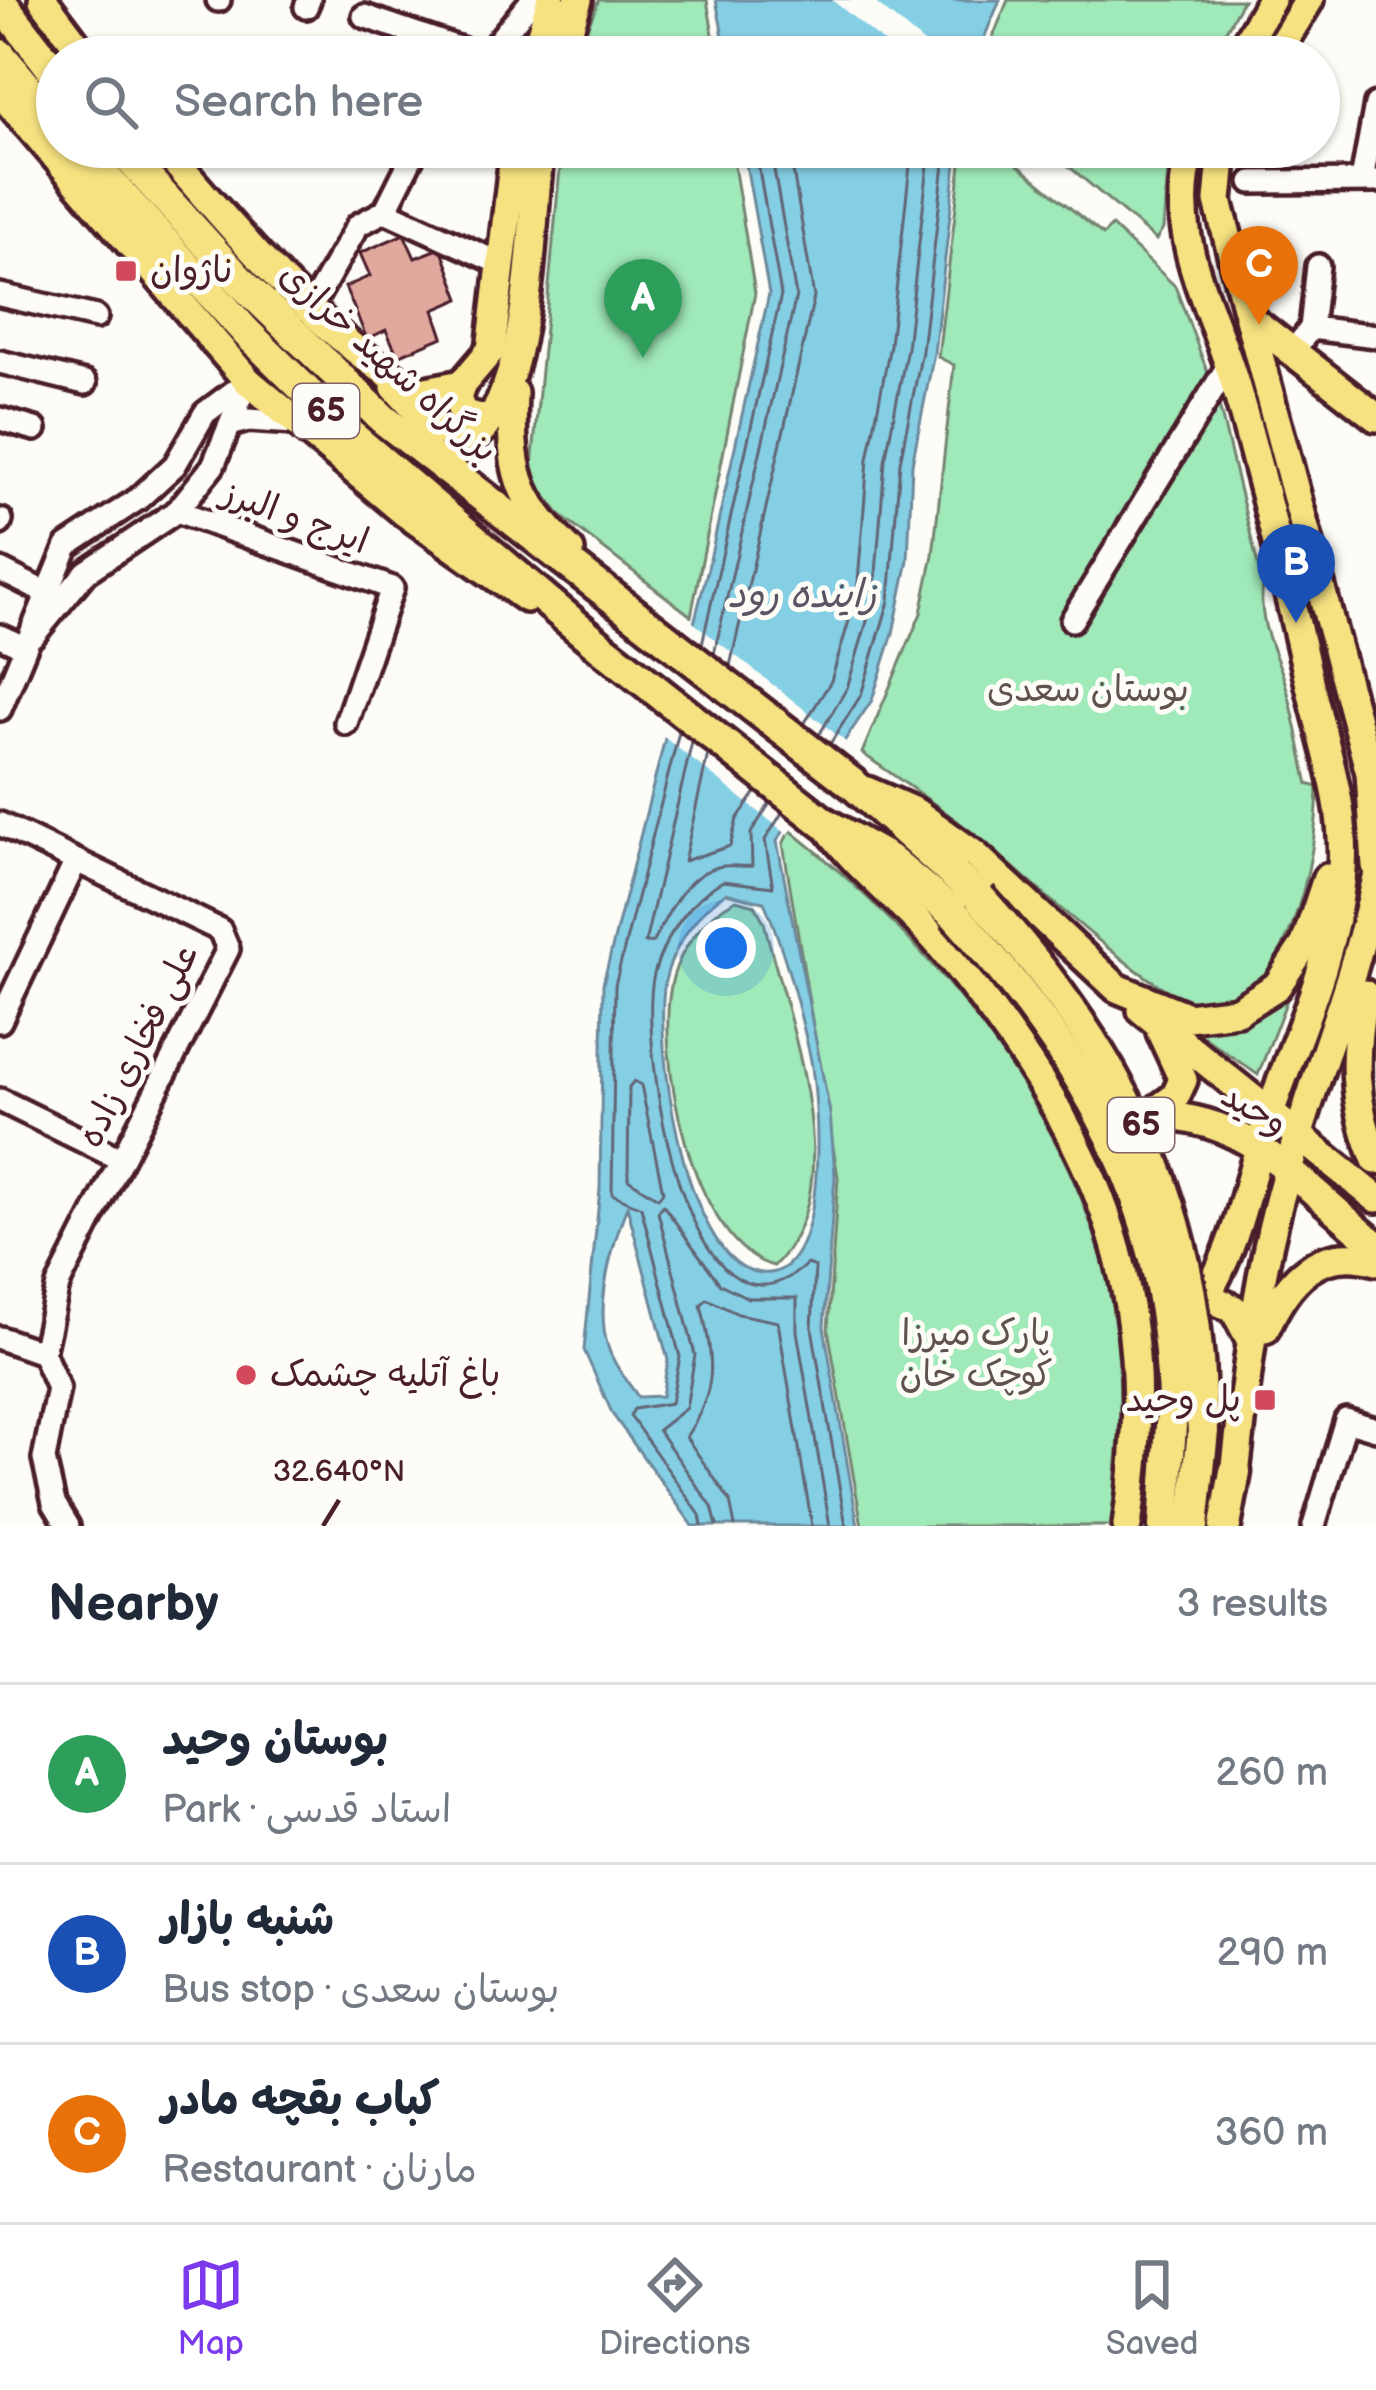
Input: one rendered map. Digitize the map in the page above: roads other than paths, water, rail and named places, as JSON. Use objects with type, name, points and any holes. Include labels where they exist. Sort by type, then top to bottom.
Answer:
[{"type":"highway","points":[[3,5],[36,48]]},
{"type":"highway","points":[[0,55],[36,98]]},
{"type":"highway","points":[[0,73],[36,116]]},
{"type":"highway","points":[[81,168],[222,321],[247,333]]},
{"type":"highway","name":"بزرگراه شهید خرازی","points":[[98,168],[247,333],[356,440],[600,646]]},
{"type":"highway","name":"بزرگراه شهید خرازی","points":[[138,168],[244,285],[383,419],[629,609]]},
{"type":"highway","name":"65","points":[[629,609],[854,785],[968,907],[1066,1000],[1133,1107],[1154,1157],[1190,1284],[1187,1397],[1164,1526]]},
{"type":"highway","name":"65","points":[[600,646],[824,823],[968,907]]},
{"type":"highway","name":"65","points":[[1187,1397],[1203,1431],[1193,1526]]},
{"type":"highway","points":[[1227,1526],[1235,1472]]},
{"type":"main road","points":[[44,0],[71,36]]},
{"type":"main road","points":[[540,36],[550,0]]},
{"type":"main road","points":[[567,36],[578,0]]},
{"type":"main road","points":[[1250,36],[1271,0]]},
{"type":"main road","points":[[1287,36],[1307,2]]},
{"type":"main road","points":[[0,92],[36,134]]},
{"type":"main road","points":[[65,168],[248,381],[467,559],[600,646]]},
{"type":"main road","points":[[181,168],[310,307],[372,360],[422,392],[462,384]]},
{"type":"main road","points":[[484,364],[496,336],[512,168]]},
{"type":"main road","points":[[538,168],[514,375],[511,436],[519,489],[548,530],[629,609]]},
{"type":"main road","points":[[1189,168],[1182,218],[1196,280],[1229,364],[1337,784],[1342,875],[1335,923],[1258,1147],[1232,1249],[1206,1296]]},
{"type":"main road","points":[[1221,168],[1218,201],[1370,773],[1376,865]]},
{"type":"main road","points":[[1252,320],[1376,416]]},
{"type":"main road","points":[[1229,364],[1262,355],[1301,358]]},
{"type":"main road","points":[[372,360],[410,404],[446,434],[474,437],[500,410],[514,375],[504,356],[484,364],[462,384],[457,398],[463,414],[484,419],[500,410]]},
{"type":"main road","points":[[1117,988],[1162,1009],[1213,1018],[1260,1000],[1277,986],[1305,944],[1325,891],[1337,784]]},
{"type":"main road","name":"وحید","points":[[854,785],[915,812],[975,855],[1155,1021],[1376,1198]]},
{"type":"main road","points":[[824,823],[936,940],[1026,1055],[1071,1126],[1098,1186],[1130,1318],[1139,1448],[1127,1526]]},
{"type":"main road","points":[[1235,1472],[1249,1353],[1288,1173],[1339,1024],[1376,882]]},
{"type":"main road","points":[[1376,929],[1354,1065],[1358,1108],[1376,1160]]},
{"type":"main road","points":[[1154,1112],[1175,1097],[1183,1080],[1155,1021]]},
{"type":"main road","name":"وحید","points":[[1071,1126],[1154,1112],[1202,1118],[1258,1147],[1376,1245]]},
{"type":"main road","points":[[1249,1353],[1277,1301],[1304,1269],[1336,1256],[1376,1261]]},
{"type":"main road","points":[[1130,1318],[1206,1296],[1234,1309],[1249,1353]]},
{"type":"street","points":[[502,36],[532,0]]},
{"type":"street","points":[[364,16],[423,36]]},
{"type":"street","points":[[1252,182],[1369,180],[1376,104]]},
{"type":"street","points":[[310,307],[358,225],[385,211],[406,168]]},
{"type":"street","points":[[385,211],[501,264]]},
{"type":"street","points":[[1301,358],[1311,328],[1318,266]]},
{"type":"street","points":[[0,295],[96,317]]},
{"type":"street","points":[[1311,328],[1376,336]]},
{"type":"street","points":[[0,362],[85,383]]},
{"type":"street","points":[[1072,620],[1229,364]]},
{"type":"street","points":[[24,647],[86,572],[177,511],[213,466],[248,381]]},
{"type":"street","points":[[0,709],[44,592],[67,546],[138,499],[175,465],[205,413],[248,381]]},
{"type":"street","points":[[0,419],[35,429]]},
{"type":"street","points":[[234,424],[248,420],[296,423]]},
{"type":"street","name":"ایرج و البرز","points":[[177,511],[392,587],[346,723]]},
{"type":"street","points":[[0,570],[44,592]]},
{"type":"street","points":[[0,636],[24,647]]},
{"type":"street","name":"علی فخاری زاده","points":[[0,824],[220,930],[228,949],[118,1158],[58,1285],[43,1353]]},
{"type":"street","points":[[0,1021],[76,861]]},
{"type":"street","points":[[0,1100],[118,1158]]},
{"type":"street","points":[[0,1338],[43,1353],[58,1388],[44,1459],[53,1503],[68,1526]]},
{"type":"street","points":[[1314,1526],[1346,1420],[1376,1429]]},
{"type":"water","points":[[716,0],[1000,0],[985,36],[723,36]]},
{"type":"water","name":"زاینده رود","points":[[747,168],[956,168],[934,353],[912,464],[908,560],[893,633],[872,700],[777,841],[830,1113],[835,1176],[824,1327],[858,1526],[693,1526],[613,1415],[584,1350],[600,1189],[603,984],[708,568],[769,294]],"holes":[[[726,893],[764,902],[790,975],[809,1051],[816,1108],[815,1190],[808,1227],[795,1256],[775,1272],[747,1269],[725,1251],[706,1220],[678,1137],[664,1048],[665,981],[680,943],[696,920]],[[627,1206],[668,1360],[662,1396],[638,1397],[608,1347],[603,1312],[607,1275]]]},
{"type":"place","name":"ناژوان","points":[[126,271]]},
{"type":"place","name":"کباب بقچه مادر","points":[[1259,325]]},
{"type":"place","name":"بوستان وحید","points":[[643,358]]},
{"type":"place","name":"شنبه بازار","points":[[1296,623]]},
{"type":"place","name":"باغ آتلیه چشمک","points":[[246,1375]]},
{"type":"place","name":"پل وحید","points":[[1265,1400]]},
{"type":"park label","name":"بوستان سعدی","points":[[1088,690]]},
{"type":"park label","name":"پارک میرزا کوچک خان","points":[[976,1354]]}]
